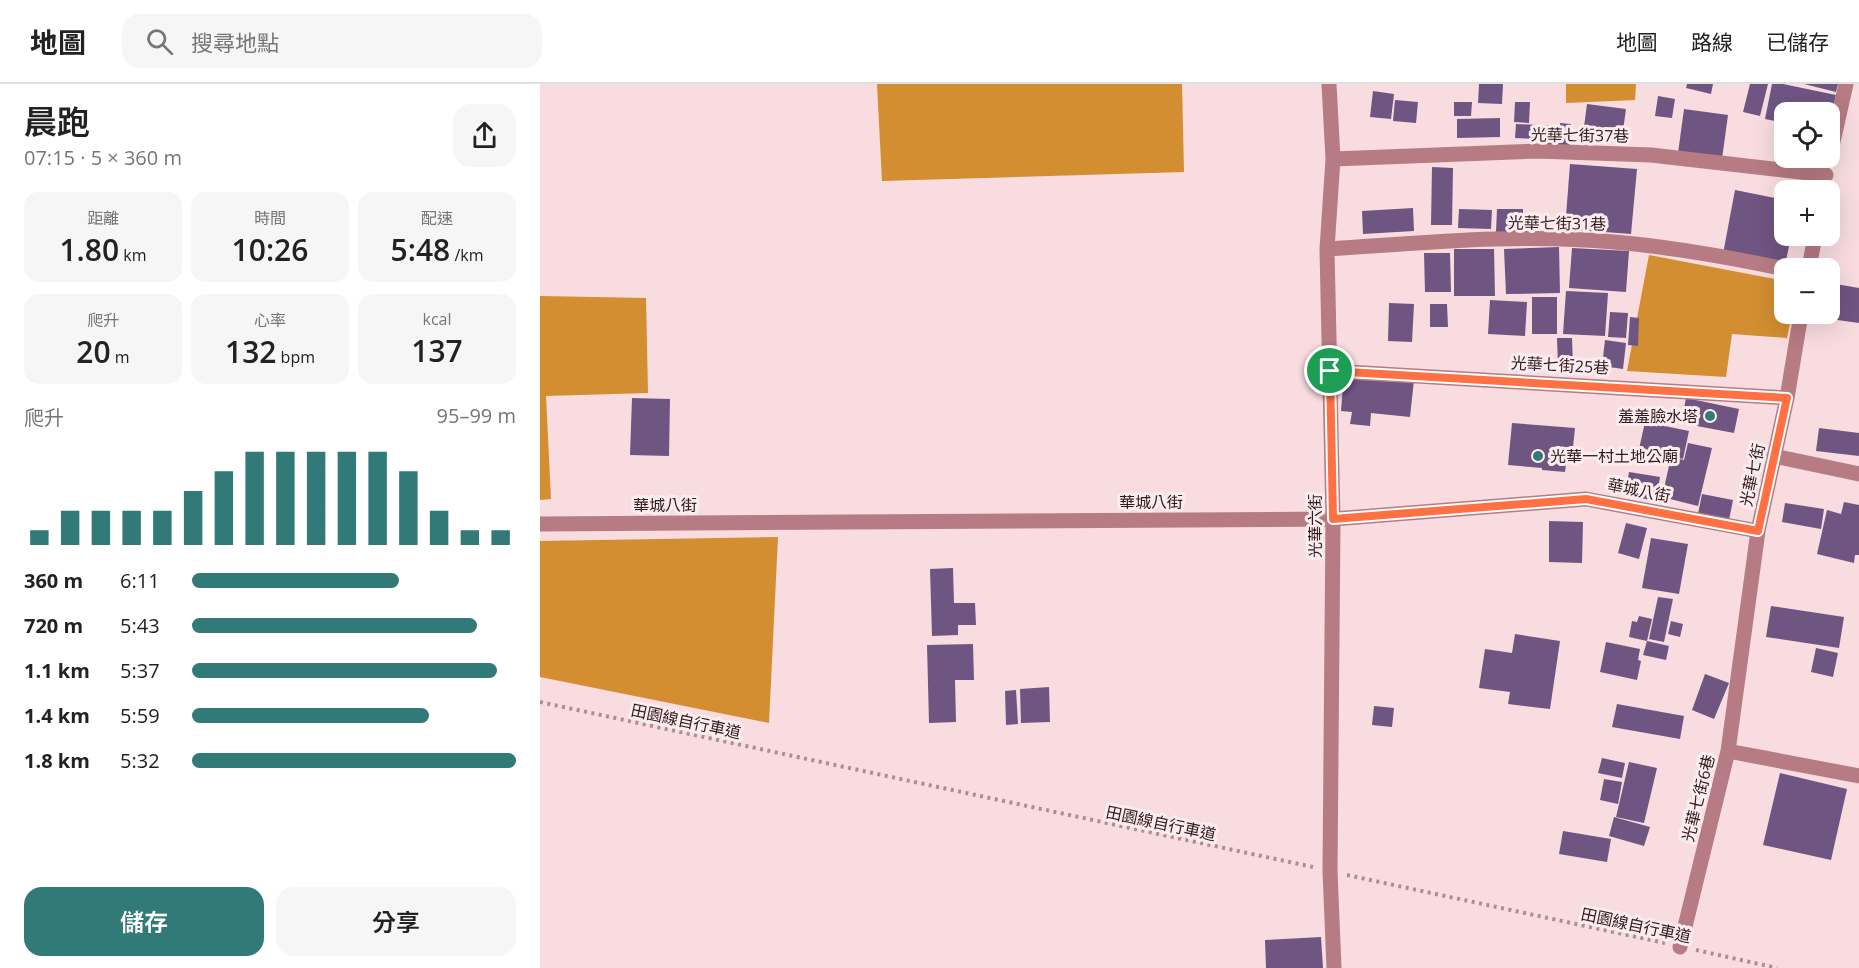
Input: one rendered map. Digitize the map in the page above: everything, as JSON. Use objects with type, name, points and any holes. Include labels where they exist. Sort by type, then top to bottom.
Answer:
[{"type":"street","name":"光華六街","points":[[1329,84],[1332,159],[1327,249],[1333,519],[1330,871],[1334,968]]},
{"type":"street","points":[[1840,111],[1846,84]]},
{"type":"street","name":"光華七街37巷","points":[[1332,159],[1537,151],[1652,155],[1826,175]]},
{"type":"street","points":[[1825,180],[1827,168]]},
{"type":"street","name":"光華七街31巷","points":[[1327,249],[1459,240],[1565,239],[1704,252],[1774,267]]},
{"type":"street","name":"光華七街","points":[[1728,751],[1758,531],[1787,398],[1799,324]]},
{"type":"street","name":"光華七街25巷","points":[[1330,371],[1787,398]]},
{"type":"street","points":[[1774,456],[1859,474]]},
{"type":"street","name":"華城八街","points":[[540,524],[1333,519],[1586,499],[1758,531]]},
{"type":"street","name":"光華七街6巷","points":[[1680,947],[1728,751],[1859,776]]},
{"type":"path","name":"田園線自行車道","points":[[540,702],[1777,968]]},
{"type":"shaded area","points":[[877,84],[1182,84],[1184,172],[882,181]]},
{"type":"shaded area","points":[[1566,84],[1636,84],[1635,100],[1566,103]]},
{"type":"shaded area","points":[[1649,255],[1774,279],[1774,324],[1790,324],[1787,338],[1732,334],[1726,377],[1627,371]]},
{"type":"shaded area","points":[[540,296],[646,298],[648,393],[546,396],[551,499],[540,500]]},
{"type":"shaded area","points":[[778,537],[769,723],[540,677],[540,541]]},
{"type":"building","points":[[1479,84],[1503,84],[1502,104],[1478,103]]},
{"type":"building","points":[[1687,84],[1713,84],[1711,94],[1686,88]]},
{"type":"building","points":[[1750,84],[1768,84],[1760,116],[1743,112]]},
{"type":"building","points":[[1772,84],[1783,84],[1836,95],[1834,102],[1774,102],[1774,121],[1765,119]]},
{"type":"building","points":[[1804,84],[1838,84],[1836,92]]},
{"type":"building","points":[[1373,91],[1394,94],[1391,119],[1370,117]]},
{"type":"building","points":[[1658,96],[1675,99],[1672,118],[1655,116]]},
{"type":"building","points":[[1395,100],[1418,102],[1416,123],[1393,121]]},
{"type":"building","points":[[1454,102],[1472,102],[1471,116],[1454,116]]},
{"type":"building","points":[[1515,102],[1530,102],[1529,123],[1514,122]]},
{"type":"building","points":[[1587,104],[1626,109],[1623,131],[1584,127]]},
{"type":"building","points":[[1684,109],[1728,115],[1722,159],[1678,153]]},
{"type":"building","points":[[1500,118],[1500,137],[1457,138],[1457,119]]},
{"type":"building","points":[[1560,123],[1571,124],[1569,151],[1558,150]]},
{"type":"building","points":[[1516,124],[1538,125],[1537,139],[1515,138]]},
{"type":"building","points":[[1545,125],[1555,125],[1555,151],[1544,151]]},
{"type":"building","points":[[1570,164],[1637,169],[1631,234],[1565,229]]},
{"type":"building","points":[[1432,167],[1453,168],[1452,225],[1431,225]]},
{"type":"building","points":[[1735,190],[1774,198],[1774,246],[1789,246],[1787,258],[1774,258],[1774,264],[1723,254]]},
{"type":"building","points":[[1413,208],[1414,231],[1363,234],[1362,211]]},
{"type":"building","points":[[1459,209],[1492,210],[1491,229],[1458,228]]},
{"type":"building","points":[[1497,209],[1523,209],[1523,232],[1496,232]]},
{"type":"building","points":[[1559,247],[1560,293],[1506,294],[1504,249]]},
{"type":"building","points":[[1572,248],[1629,251],[1626,292],[1569,288]]},
{"type":"building","points":[[1454,249],[1494,249],[1495,296],[1454,296]]},
{"type":"building","points":[[1424,253],[1450,253],[1451,292],[1425,292]]},
{"type":"building","points":[[1840,285],[1859,288],[1859,323],[1840,320]]},
{"type":"building","points":[[1566,291],[1608,293],[1605,336],[1563,334]]},
{"type":"building","points":[[1532,297],[1557,297],[1557,334],[1532,334]]},
{"type":"building","points":[[1490,300],[1527,302],[1525,336],[1488,334]]},
{"type":"building","points":[[1389,303],[1414,304],[1412,342],[1388,341]]},
{"type":"building","points":[[1430,304],[1447,304],[1448,327],[1430,327]]},
{"type":"building","points":[[1610,312],[1628,313],[1626,338],[1608,337]]},
{"type":"building","points":[[1630,317],[1639,318],[1638,346],[1628,345]]},
{"type":"building","points":[[1557,338],[1572,338],[1573,365],[1558,366]]},
{"type":"building","points":[[1605,340],[1626,343],[1623,369],[1602,366]]},
{"type":"building","points":[[1344,373],[1414,380],[1410,417],[1371,413],[1370,426],[1350,424],[1352,412],[1341,411]]},
{"type":"building","points":[[632,398],[670,399],[669,456],[630,455]]},
{"type":"building","name":"羞羞臉水塔","points":[[1686,398],[1739,409],[1734,433],[1681,423]]},
{"type":"building","points":[[1645,422],[1689,431],[1683,459],[1639,449]]},
{"type":"building","name":"光華一村土地公廟","points":[[1512,423],[1575,428],[1573,447],[1568,447],[1565,472],[1508,465]]},
{"type":"building","points":[[1819,428],[1859,433],[1859,456],[1816,451]]},
{"type":"building","points":[[1688,443],[1712,448],[1698,506],[1662,497],[1671,457],[1684,460]]},
{"type":"building","points":[[1629,472],[1660,477],[1656,501],[1625,495]]},
{"type":"building","points":[[1702,494],[1733,500],[1729,520],[1698,514]]},
{"type":"building","points":[[1844,502],[1859,505],[1859,555],[1855,555],[1854,563],[1817,554],[1827,510],[1841,514]]},
{"type":"building","points":[[1785,503],[1824,509],[1821,529],[1782,522]]},
{"type":"building","points":[[1549,521],[1583,522],[1582,563],[1549,562]]},
{"type":"building","points":[[1626,523],[1647,528],[1639,559],[1618,553]]},
{"type":"building","points":[[1651,538],[1688,544],[1679,594],[1642,588]]},
{"type":"building","points":[[953,568],[954,603],[975,603],[976,625],[958,625],[958,635],[932,636],[930,569]]},
{"type":"building","points":[[1658,597],[1673,599],[1664,642],[1649,639]]},
{"type":"building","points":[[1771,606],[1844,617],[1839,648],[1766,637]]},
{"type":"building","points":[[1639,616],[1652,619],[1647,641],[1629,637],[1632,621],[1637,622]]},
{"type":"building","points":[[1671,621],[1683,624],[1680,637],[1668,634]]},
{"type":"building","points":[[1515,634],[1560,641],[1550,709],[1508,704],[1510,692],[1479,688],[1485,649],[1512,653]]},
{"type":"building","points":[[1647,641],[1669,646],[1666,660],[1643,655]]},
{"type":"building","points":[[1606,642],[1640,649],[1638,660],[1641,661],[1637,680],[1600,672]]},
{"type":"building","points":[[973,644],[974,680],[955,680],[956,722],[929,723],[927,645]]},
{"type":"building","points":[[1816,648],[1838,653],[1833,677],[1811,672]]},
{"type":"building","points":[[1705,674],[1729,683],[1714,719],[1692,710]]},
{"type":"building","points":[[1049,687],[1050,722],[1021,723],[1020,689]]},
{"type":"building","points":[[1016,690],[1018,724],[1006,725],[1005,691]]},
{"type":"building","points":[[1617,704],[1684,716],[1680,739],[1612,727]]},
{"type":"building","points":[[1374,706],[1394,708],[1392,727],[1372,725]]},
{"type":"building","points":[[1602,758],[1625,763],[1622,778],[1598,773]]},
{"type":"building","points":[[1629,762],[1657,768],[1644,823],[1616,817]]},
{"type":"building","points":[[1780,773],[1847,789],[1831,860],[1763,845]]},
{"type":"building","points":[[1604,779],[1622,782],[1618,804],[1600,800]]},
{"type":"building","points":[[1614,817],[1650,827],[1644,846],[1609,836]]},
{"type":"building","points":[[1563,831],[1611,839],[1607,862],[1559,854]]},
{"type":"building","points":[[1321,937],[1323,968],[1266,968],[1265,940]]},
{"type":"place","name":"羞羞臉水塔","points":[[1710,416]]},
{"type":"place","name":"光華一村土地公廟","points":[[1538,456]]},
{"type":"route","points":[[1330,371],[1787,398],[1758,531],[1586,499],[1333,519],[1330,371]]}]
